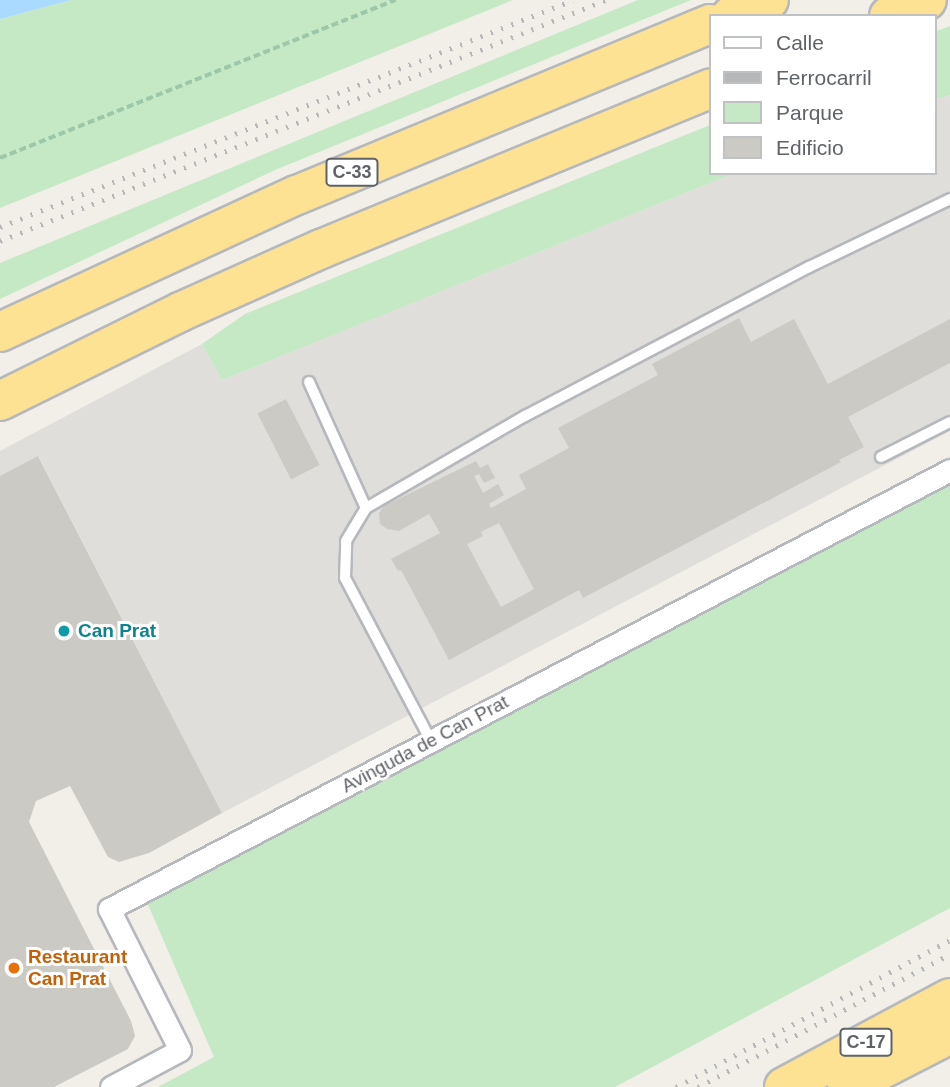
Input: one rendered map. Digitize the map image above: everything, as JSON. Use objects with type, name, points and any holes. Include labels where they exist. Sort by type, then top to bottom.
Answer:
[{"type":"highway","points":[[736,14],[769,0]]},
{"type":"highway","points":[[894,14],[927,0]]},
{"type":"highway","name":"C-33","points":[[0,332],[297,195],[708,25]]},
{"type":"highway","points":[[0,401],[180,312],[321,249],[708,90]]},
{"type":"highway","name":"C-17","points":[[784,1087],[950,998]]},
{"type":"highway","name":"C-17","points":[[847,1087],[950,1034]]},
{"type":"street","name":"Avinguda de Can Prat","points":[[111,1087],[180,1051],[109,909],[950,470]]},
{"type":"lane","points":[[431,741],[345,578],[346,541],[366,508],[525,416],[809,267],[950,199]]},
{"type":"lane","points":[[309,382],[366,508]]},
{"type":"lane","points":[[881,457],[950,422]]},
{"type":"path","points":[[0,158],[396,0]]},
{"type":"shaded area","points":[[950,95],[950,431],[222,813],[39,457],[0,476],[0,451],[202,344],[222,380],[730,175],[936,175],[936,99]]},
{"type":"green space","points":[[71,0],[513,0],[0,208],[0,19]]},
{"type":"green space","points":[[638,0],[691,0],[275,170],[0,299],[0,263]]},
{"type":"green space","points":[[950,26],[950,95],[936,99],[936,31]]},
{"type":"green space","points":[[708,126],[708,175],[730,175],[222,380],[202,344],[245,314]]},
{"type":"green space","points":[[950,484],[950,908],[615,1087],[158,1087],[214,1057],[146,900]]},
{"type":"water","points":[[0,0],[71,0],[0,19]]},
{"type":"building","points":[[739,318],[751,342],[794,319],[828,384],[950,319],[950,363],[848,417],[864,447],[839,460],[841,462],[583,598],[579,590],[449,660],[401,570],[398,571],[391,559],[440,533],[429,514],[399,531],[387,529],[380,524],[379,513],[384,506],[476,461],[480,468],[488,464],[495,478],[484,483],[479,474],[474,476],[483,493],[498,484],[504,495],[489,504],[491,508],[526,489],[519,475],[569,448],[558,428],[658,375],[652,364]],"holes":[[[499,523],[534,589],[501,607],[467,544],[483,536],[481,532]]]},
{"type":"building","points":[[286,399],[320,465],[291,479],[257,414]]},
{"type":"building","name":"Can Prat","points":[[38,456],[222,813],[149,853],[119,862],[108,857],[70,786],[36,801],[29,822],[131,1021],[135,1036],[128,1049],[54,1087],[0,1087],[0,476]]},
{"type":"railway","points":[[0,227],[573,0]]},
{"type":"railway","points":[[0,241],[606,0]]},
{"type":"railway","points":[[676,1087],[950,940]]},
{"type":"railway","points":[[698,1087],[950,954]]},
{"type":"place","name":"Can Prat","points":[[64,631]]},
{"type":"place","name":"Restaurant Can Prat","points":[[14,968]]}]
